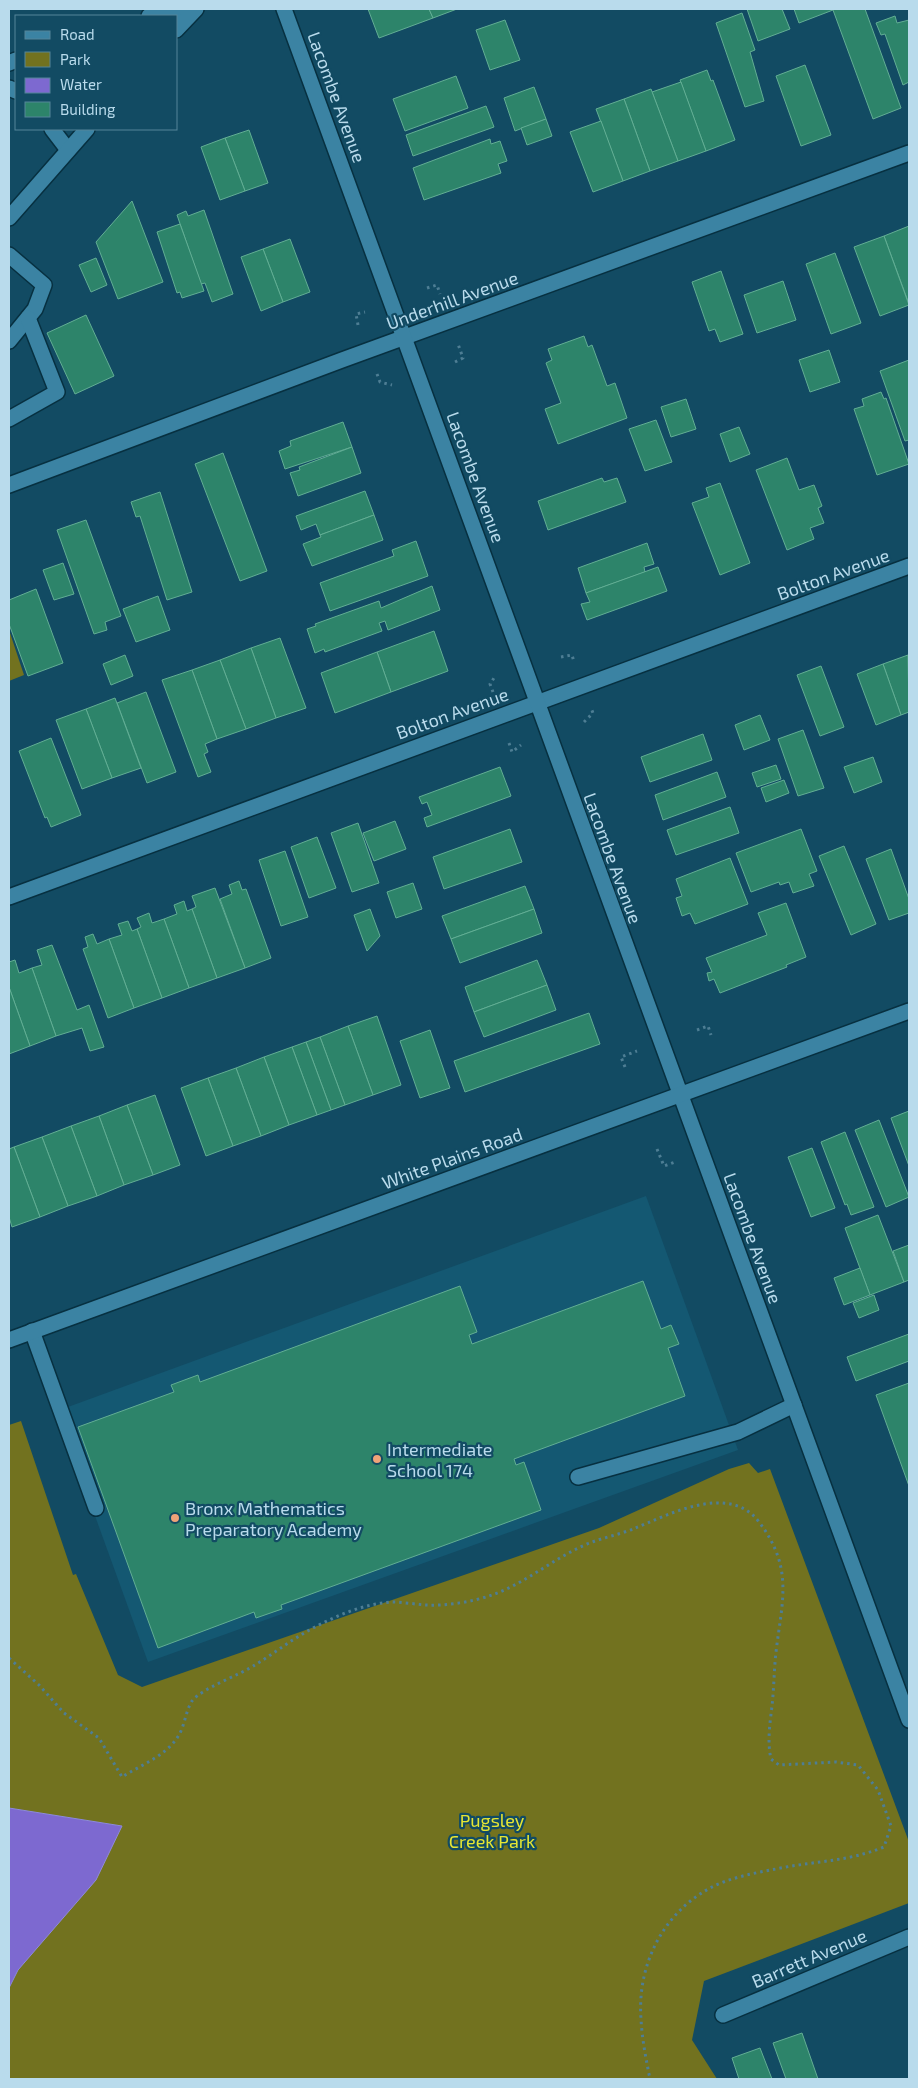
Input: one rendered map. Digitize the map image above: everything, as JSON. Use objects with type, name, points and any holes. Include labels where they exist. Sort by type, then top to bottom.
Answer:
[{"type":"main road","points":[[155,15],[194,9]]},
{"type":"main road","points":[[178,28],[194,9]]},
{"type":"main road","name":"Lacombe Avenue","points":[[284,9],[909,1720]]},
{"type":"main road","points":[[53,130],[68,150]]},
{"type":"main road","points":[[9,218],[86,130]]},
{"type":"main road","name":"Underhill Avenue","points":[[9,486],[909,153]]},
{"type":"main road","points":[[9,255],[44,285],[34,309],[9,341]]},
{"type":"main road","points":[[9,419],[57,392],[28,318]]},
{"type":"main road","name":"Bolton Avenue","points":[[9,897],[909,566]]},
{"type":"main road","name":"White Plains Road","points":[[9,1340],[909,1011]]},
{"type":"main road","points":[[32,1331],[96,1508]]},
{"type":"main road","points":[[578,1477],[738,1432],[794,1406]]},
{"type":"main road","name":"Barrett Avenue","points":[[723,2015],[909,1937]]},
{"type":"path","points":[[427,288],[437,285],[440,294]]},
{"type":"path","points":[[358,325],[356,314],[365,312]]},
{"type":"path","points":[[455,362],[463,358],[458,344]]},
{"type":"path","points":[[377,373],[380,382],[392,385]]},
{"type":"path","points":[[561,657],[572,655],[574,662]]},
{"type":"path","points":[[493,692],[490,684],[494,678]]},
{"type":"path","points":[[584,722],[593,713]]},
{"type":"path","points":[[509,743],[512,752],[521,746]]},
{"type":"path","points":[[697,1030],[708,1026],[711,1035]]},
{"type":"path","points":[[625,1067],[621,1057],[638,1051]]},
{"type":"path","points":[[658,1149],[664,1166],[675,1162]]},
{"type":"path","points":[[9,1658],[64,1713],[99,1738],[122,1777],[166,1750],[172,1744],[178,1736],[192,1700],[253,1666],[308,1631],[345,1613],[392,1602],[428,1605],[466,1601],[492,1595],[516,1585],[545,1566],[586,1544],[660,1517],[705,1503],[728,1503],[743,1509],[758,1520],[775,1548],[782,1572],[784,1596],[776,1656],[776,1677],[768,1747],[770,1759],[779,1765],[836,1762],[858,1765],[878,1790],[890,1826],[884,1847],[842,1860],[777,1868],[743,1876],[710,1888],[677,1912],[654,1943],[644,1974],[640,2017],[650,2079]]},
{"type":"shaded area","points":[[646,1196],[738,1450],[148,1662],[57,1411]]},
{"type":"green space","points":[[9,630],[24,675],[9,681]]},
{"type":"green space","name":"Pugsley Creek Park","points":[[21,1421],[73,1575],[76,1574],[118,1675],[142,1687],[599,1528],[729,1469],[749,1463],[758,1473],[770,1469],[909,1842],[909,1903],[704,1981],[692,2040],[717,2079],[9,2079],[9,1988],[18,1970],[122,1826],[9,1808],[9,1425]]},
{"type":"water","points":[[9,1808],[122,1826],[96,1880],[18,1970],[9,1988]]},
{"type":"building","points":[[368,9],[429,9],[433,18],[379,38]]},
{"type":"building","points":[[429,9],[457,9],[433,18]]},
{"type":"building","points":[[747,9],[782,9],[790,29],[758,41]]},
{"type":"building","points":[[794,9],[865,9],[901,108],[873,119],[833,10],[799,23]]},
{"type":"building","points":[[742,13],[755,50],[750,52],[764,101],[745,107],[716,23]]},
{"type":"building","points":[[895,16],[897,23],[909,20],[909,82],[903,85],[885,34],[881,35],[876,23]]},
{"type":"building","points":[[505,20],[520,60],[490,70],[476,30]]},
{"type":"building","points":[[805,65],[831,135],[801,146],[776,76]]},
{"type":"building","points":[[707,70],[711,81],[713,80],[735,140],[706,151],[680,80]]},
{"type":"building","points":[[456,76],[468,108],[405,131],[393,99]]},
{"type":"building","points":[[681,82],[706,151],[678,161],[652,92]]},
{"type":"building","points":[[534,87],[546,119],[515,131],[504,98]]},
{"type":"building","points":[[651,89],[678,161],[650,171],[624,99]]},
{"type":"building","points":[[624,99],[650,171],[623,181],[596,109]]},
{"type":"building","points":[[486,106],[494,127],[413,156],[406,135]]},
{"type":"building","points":[[546,119],[552,136],[527,145],[521,128]]},
{"type":"building","points":[[601,121],[623,181],[593,192],[570,132]]},
{"type":"building","points":[[249,130],[268,183],[245,191],[225,138]]},
{"type":"building","points":[[225,138],[245,191],[220,200],[201,147]]},
{"type":"building","points":[[490,139],[491,144],[500,141],[507,161],[498,164],[501,173],[424,200],[413,168]]},
{"type":"building","points":[[132,201],[163,282],[118,299],[96,242]]},
{"type":"building","points":[[204,210],[233,294],[212,302],[205,283],[201,284],[177,215],[186,211],[188,216]]},
{"type":"building","points":[[180,224],[204,291],[182,298],[180,292],[177,293],[157,232]]},
{"type":"building","points":[[909,226],[909,304],[884,236]]},
{"type":"building","points":[[884,236],[909,305],[880,316],[854,247]]},
{"type":"building","points":[[290,239],[310,292],[283,302],[263,249]]},
{"type":"building","points":[[263,249],[283,302],[261,311],[241,257]]},
{"type":"building","points":[[835,253],[861,323],[831,334],[806,264]]},
{"type":"building","points":[[96,258],[107,285],[91,292],[79,265]]},
{"type":"building","points":[[721,271],[743,334],[720,342],[715,329],[709,331],[692,282]]},
{"type":"building","points":[[783,281],[796,320],[757,333],[744,295]]},
{"type":"building","points":[[86,315],[114,376],[75,394],[47,333]]},
{"type":"building","points":[[584,336],[588,347],[592,345],[607,386],[615,383],[627,418],[558,444],[545,409],[561,403],[546,363],[552,360],[548,349]]},
{"type":"building","points":[[829,350],[840,382],[810,392],[799,360]]},
{"type":"building","points":[[909,360],[909,440],[905,441],[880,371]]},
{"type":"building","points":[[881,392],[884,399],[886,398],[909,464],[877,475],[854,409],[864,406],[862,399]]},
{"type":"building","points":[[686,399],[696,429],[671,437],[661,407]]},
{"type":"building","points":[[656,420],[672,462],[645,471],[629,429]]},
{"type":"building","points":[[343,422],[352,447],[285,469],[279,451],[291,446],[290,441]]},
{"type":"building","points":[[739,427],[750,454],[730,462],[720,434]]},
{"type":"building","points":[[352,447],[361,473],[298,496],[290,473],[300,470],[299,467]]},
{"type":"building","points":[[223,453],[267,571],[240,581],[195,464]]},
{"type":"building","points":[[787,458],[799,490],[814,485],[822,506],[818,508],[824,523],[810,528],[814,539],[787,550],[756,470]]},
{"type":"building","points":[[602,478],[604,482],[617,478],[626,502],[548,530],[538,501]]},
{"type":"building","points":[[720,483],[750,563],[720,575],[692,503],[709,497],[706,488]]},
{"type":"building","points":[[365,491],[374,515],[320,535],[316,524],[301,530],[296,516]]},
{"type":"building","points":[[160,492],[192,592],[167,600],[140,516],[136,517],[131,502]]},
{"type":"building","points":[[374,515],[383,540],[312,566],[303,544],[321,537],[320,535]]},
{"type":"building","points":[[86,520],[121,616],[105,622],[107,630],[94,634],[57,530]]},
{"type":"building","points":[[416,541],[428,576],[330,611],[320,583],[394,556],[392,550]]},
{"type":"building","points":[[647,543],[654,564],[644,567],[645,572],[586,593],[578,568]]},
{"type":"building","points":[[63,563],[74,594],[54,600],[43,570]]},
{"type":"building","points":[[658,567],[667,591],[587,620],[581,604],[590,602],[586,593]]},
{"type":"building","points":[[432,586],[440,610],[388,630],[385,621],[379,623],[382,631],[325,652],[324,649],[315,653],[307,629],[316,626],[315,624],[379,601],[381,608]]},
{"type":"building","points":[[36,589],[63,663],[28,676],[9,624],[9,600]]},
{"type":"building","points":[[158,596],[170,630],[136,642],[123,609]]},
{"type":"building","points":[[434,631],[448,671],[391,692],[377,652]]},
{"type":"building","points":[[280,638],[306,708],[276,718],[251,648]]},
{"type":"building","points":[[251,648],[276,718],[246,729],[220,660]]},
{"type":"building","points":[[377,652],[391,692],[335,713],[321,673]]},
{"type":"building","points":[[125,655],[133,676],[111,685],[103,664]]},
{"type":"building","points":[[908,655],[909,712],[901,715],[883,664]]},
{"type":"building","points":[[220,660],[246,729],[217,739],[192,670]]},
{"type":"building","points":[[883,664],[901,715],[876,725],[857,674]]},
{"type":"building","points":[[821,666],[844,727],[820,736],[797,675]]},
{"type":"building","points":[[192,670],[217,739],[205,744],[208,752],[204,754],[211,772],[198,777],[162,680]]},
{"type":"building","points":[[146,692],[176,772],[147,783],[117,703]]},
{"type":"building","points":[[115,698],[141,768],[112,778],[86,709]]},
{"type":"building","points":[[86,709],[112,778],[82,789],[56,720]]},
{"type":"building","points":[[760,715],[770,740],[744,750],[735,725]]},
{"type":"building","points":[[803,730],[824,788],[798,796],[778,739]]},
{"type":"building","points":[[703,734],[712,760],[650,782],[641,757]]},
{"type":"building","points":[[51,738],[81,815],[51,827],[47,817],[45,818],[19,751]]},
{"type":"building","points":[[873,757],[882,782],[854,793],[844,767]]},
{"type":"building","points":[[776,765],[781,779],[757,787],[752,773]]},
{"type":"building","points":[[500,767],[511,796],[427,827],[424,818],[432,815],[427,802],[422,804],[419,797]]},
{"type":"building","points":[[717,772],[726,797],[663,820],[655,795]]},
{"type":"building","points":[[784,780],[789,793],[766,802],[761,788]]},
{"type":"building","points":[[730,807],[739,833],[676,855],[667,830]]},
{"type":"building","points":[[395,821],[406,849],[374,861],[363,833]]},
{"type":"building","points":[[358,823],[379,883],[352,892],[331,833]]},
{"type":"building","points":[[510,829],[522,862],[444,889],[433,857]]},
{"type":"building","points":[[801,829],[817,871],[809,874],[814,886],[793,893],[789,882],[780,885],[779,882],[751,892],[736,853]]},
{"type":"building","points":[[317,837],[336,888],[309,898],[291,847]]},
{"type":"building","points":[[844,846],[876,924],[851,935],[819,856]]},
{"type":"building","points":[[891,849],[909,899],[909,913],[889,920],[866,859]]},
{"type":"building","points":[[285,851],[308,917],[281,926],[259,860]]},
{"type":"building","points":[[730,858],[748,904],[695,924],[690,913],[682,916],[676,898],[682,896],[676,879]]},
{"type":"building","points":[[239,881],[242,890],[246,889],[271,958],[245,968],[220,899],[232,894],[229,885]]},
{"type":"building","points":[[413,883],[422,909],[396,918],[387,892]]},
{"type":"building","points":[[525,886],[534,909],[451,939],[442,916]]},
{"type":"building","points":[[215,888],[245,968],[217,978],[192,909],[196,907],[192,896]]},
{"type":"building","points":[[184,901],[187,911],[192,909],[217,978],[189,988],[164,919],[177,914],[174,905]]},
{"type":"building","points":[[786,903],[806,957],[786,965],[787,967],[720,993],[714,979],[709,981],[707,973],[712,972],[706,958],[767,935],[758,913]]},
{"type":"building","points":[[370,909],[380,936],[367,951],[354,915]]},
{"type":"building","points":[[534,909],[542,933],[460,963],[451,939]]},
{"type":"building","points":[[149,913],[152,923],[164,919],[189,988],[162,998],[137,929],[141,927],[137,918]]},
{"type":"building","points":[[128,921],[132,931],[137,929],[162,998],[134,1008],[109,939],[122,935],[118,924]]},
{"type":"building","points":[[93,934],[97,944],[109,939],[134,1008],[108,1018],[83,949],[88,947],[85,937]]},
{"type":"building","points":[[52,945],[77,1010],[89,1005],[104,1047],[90,1051],[82,1028],[56,1036],[32,968],[42,965],[37,950]]},
{"type":"building","points":[[15,960],[19,973],[32,968],[56,1036],[30,1046],[9,987],[9,962]]},
{"type":"building","points":[[537,960],[547,985],[474,1012],[465,987]]},
{"type":"building","points":[[547,985],[556,1010],[484,1037],[474,1012]]},
{"type":"building","points":[[9,987],[30,1046],[9,1054]]},
{"type":"building","points":[[589,1013],[600,1044],[465,1092],[454,1061]]},
{"type":"building","points":[[377,1016],[401,1085],[373,1095],[348,1026]]},
{"type":"building","points":[[348,1026],[373,1095],[345,1105],[320,1037]]},
{"type":"building","points":[[430,1030],[450,1088],[420,1098],[400,1041]]},
{"type":"building","points":[[320,1037],[345,1105],[331,1110],[306,1042]]},
{"type":"building","points":[[306,1042],[331,1110],[317,1115],[292,1047]]},
{"type":"building","points":[[292,1047],[317,1115],[289,1125],[264,1057]]},
{"type":"building","points":[[264,1057],[289,1125],[261,1136],[236,1068]]},
{"type":"building","points":[[236,1068],[261,1136],[233,1146],[208,1078]]},
{"type":"building","points":[[208,1078],[233,1146],[206,1156],[181,1088]]},
{"type":"building","points":[[155,1095],[180,1165],[153,1175],[127,1105]]},
{"type":"building","points":[[127,1105],[153,1175],[124,1185],[99,1116]]},
{"type":"building","points":[[909,1111],[909,1166],[891,1118]]},
{"type":"building","points":[[99,1116],[124,1185],[97,1196],[71,1126]]},
{"type":"building","points":[[879,1120],[909,1197],[886,1207],[855,1130]]},
{"type":"building","points":[[71,1126],[97,1196],[68,1206],[42,1137]]},
{"type":"building","points":[[845,1132],[874,1207],[851,1215],[847,1204],[845,1205],[821,1142]]},
{"type":"building","points":[[42,1137],[68,1206],[40,1217],[14,1147]]},
{"type":"building","points":[[14,1147],[40,1217],[12,1227],[9,1217],[9,1149]]},
{"type":"building","points":[[812,1148],[835,1208],[811,1217],[788,1157]]},
{"type":"building","points":[[878,1215],[904,1282],[870,1295],[845,1228]]},
{"type":"building","points":[[909,1245],[909,1280],[904,1282],[893,1251]]},
{"type":"building","points":[[860,1268],[870,1295],[844,1305],[834,1278]]},
{"type":"building","points":[[643,1281],[661,1329],[671,1325],[679,1344],[668,1348],[685,1396],[514,1459],[516,1465],[524,1462],[541,1510],[281,1605],[282,1609],[256,1618],[254,1612],[158,1648],[78,1427],[174,1392],[171,1385],[198,1375],[200,1382],[460,1286],[477,1332],[469,1335],[472,1344]]},
{"type":"building","points":[[874,1295],[879,1310],[859,1318],[853,1303]]},
{"type":"building","points":[[909,1334],[909,1361],[856,1381],[847,1357]]},
{"type":"building","points":[[909,1383],[909,1486],[876,1395]]},
{"type":"building","points":[[802,2033],[818,2079],[786,2079],[773,2043]]},
{"type":"building","points":[[760,2048],[772,2079],[739,2079],[732,2058]]},
{"type":"place","name":"Intermediate School 174","points":[[377,1459]]},
{"type":"place","name":"Bronx Mathematics Preparatory Academy","points":[[175,1518]]}]
